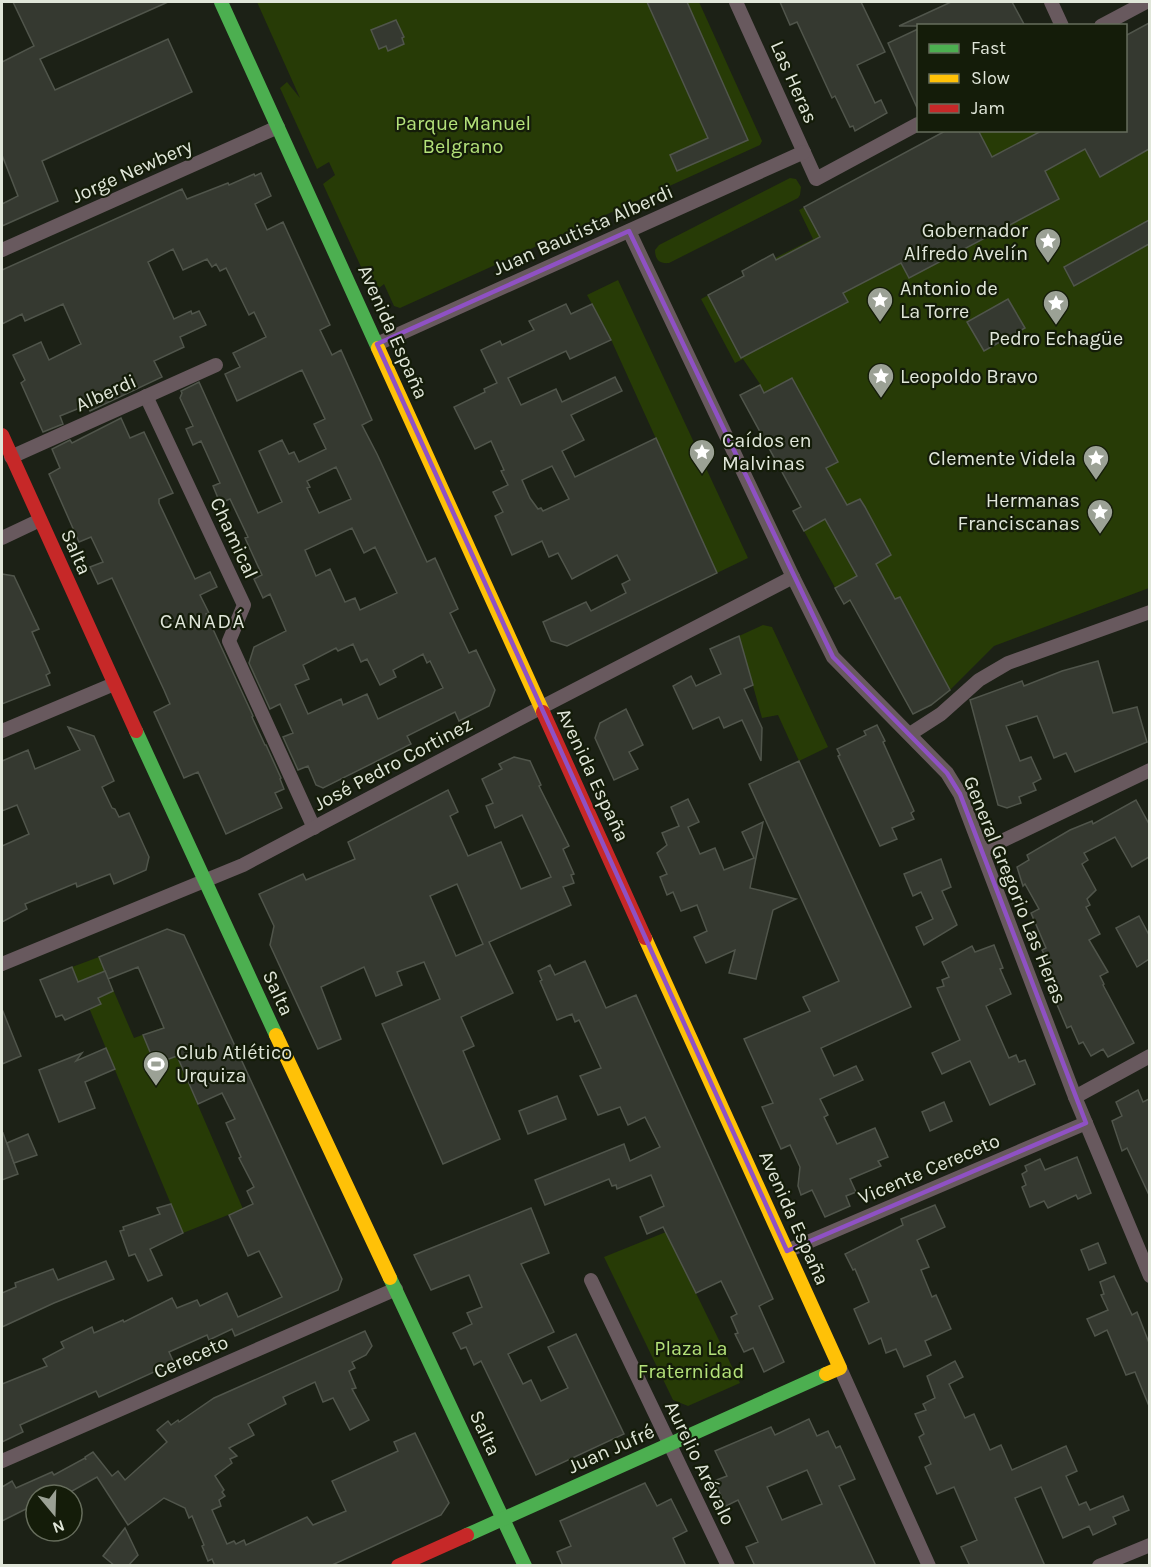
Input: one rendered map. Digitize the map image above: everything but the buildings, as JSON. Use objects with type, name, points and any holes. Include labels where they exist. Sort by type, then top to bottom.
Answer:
[{"type":"main road","name":"Avenida España","points":[[221,2],[840,1368]]},
{"type":"main road","name":"Salta","points":[[2,435],[204,881],[525,1566]]},
{"type":"main road","name":"Juan Jufré","points":[[398,1566],[840,1368]]},
{"type":"street","name":"Las Heras","points":[[736,2],[816,179],[917,125]]},
{"type":"street","points":[[1051,2],[1061,24]]},
{"type":"street","points":[[1105,24],[1146,2]]},
{"type":"street","name":"Jorge Newbery","points":[[2,250],[278,127]]},
{"type":"street","name":"Juan Bautista Alberdi","points":[[377,344],[804,152]]},
{"type":"street","name":"General Gregorio Las Heras","points":[[629,231],[833,657],[947,773],[960,794],[1075,1096],[1149,1276]]},
{"type":"street","name":"Alberdi","points":[[11,457],[216,365]]},
{"type":"street","name":"Chamical","points":[[147,396],[244,604],[229,641],[314,828]]},
{"type":"street","points":[[2,538],[40,520]]},
{"type":"street","name":"José Pedro Cortinez","points":[[2,964],[243,865],[793,577]]},
{"type":"street","points":[[910,734],[941,714],[979,680],[1008,663],[1149,612]]},
{"type":"street","points":[[2,731],[114,684]]},
{"type":"street","points":[[983,850],[1149,770]]},
{"type":"street","points":[[1075,1096],[1149,1056]]},
{"type":"street","name":"Vicente Cereceto","points":[[787,1251],[1086,1123]]},
{"type":"street","name":"Aurelio Arévalo","points":[[591,1280],[728,1566]]},
{"type":"street","name":"Cereceto","points":[[2,1461],[396,1289]]},
{"type":"street","name":"Avenida España","points":[[840,1368],[929,1566]]},
{"type":"street","points":[[1099,1566],[1149,1545]]},
{"type":"highlighted area","points":[[629,231],[833,657],[947,773],[960,794],[1086,1123],[787,1251],[377,344]]},
{"type":"green space","name":"Parque Manuel Belgrano","points":[[257,2],[699,2],[762,141],[760,145],[400,308],[394,306],[384,284],[373,293],[323,184],[335,175],[329,162],[317,169],[280,88],[287,82],[300,98]]},
{"type":"green space","points":[[1149,23],[1149,588],[994,646],[950,690],[931,705],[913,714],[851,601],[844,604],[793,511],[801,506],[740,395],[760,384],[743,359],[735,363],[701,299],[744,276],[742,271],[773,254],[775,258],[813,239],[799,210],[945,132],[1127,132],[1127,35]]},
{"type":"green space","points":[[790,178],[796,179],[801,187],[798,198],[669,263],[663,263],[657,259],[655,250],[659,245]]},
{"type":"green space","points":[[618,280],[748,558],[717,573],[608,333],[587,295]]},
{"type":"green space","points":[[763,625],[772,627],[828,747],[799,761],[778,715],[762,718],[739,636]]},
{"type":"green space","name":"Club Atlético Urquiza","points":[[99,957],[134,1038],[164,1027],[243,1209],[183,1233],[72,967]]},
{"type":"green space","name":"Plaza La Fraternidad","points":[[666,1232],[740,1383],[688,1406],[673,1400],[604,1257]]},
{"type":"traffic: fast","points":[[221,2],[378,348]]},
{"type":"traffic: fast","points":[[136,731],[276,1035]]},
{"type":"traffic: fast","points":[[390,1278],[525,1566]]},
{"type":"traffic: fast","points":[[467,1535],[826,1374]]},
{"type":"traffic: slow","points":[[378,348],[543,712]]},
{"type":"traffic: slow","points":[[645,938],[840,1368],[826,1374]]},
{"type":"traffic: slow","points":[[276,1035],[390,1278]]},
{"type":"traffic: jam","points":[[2,435],[136,731]]},
{"type":"traffic: jam","points":[[543,712],[645,938]]},
{"type":"traffic: jam","points":[[398,1566],[467,1535]]},
{"type":"place","name":"Gobernador Alfredo Avelín","points":[[1048,264]]},
{"type":"place","name":"Antonio de La Torre","points":[[880,323]]},
{"type":"place","name":"Pedro Echagüe","points":[[1056,326]]},
{"type":"place","name":"Leopoldo Bravo","points":[[881,399]]},
{"type":"place","name":"Caídos en Malvinas","points":[[702,475]]},
{"type":"place","name":"Clemente Videla","points":[[1096,481]]},
{"type":"place","name":"Hermanas Franciscanas","points":[[1100,535]]},
{"type":"place","name":"Club Atlético Urquiza","points":[[156,1087]]},
{"type":"district","name":"CANADÁ","points":[[203,621]]}]
